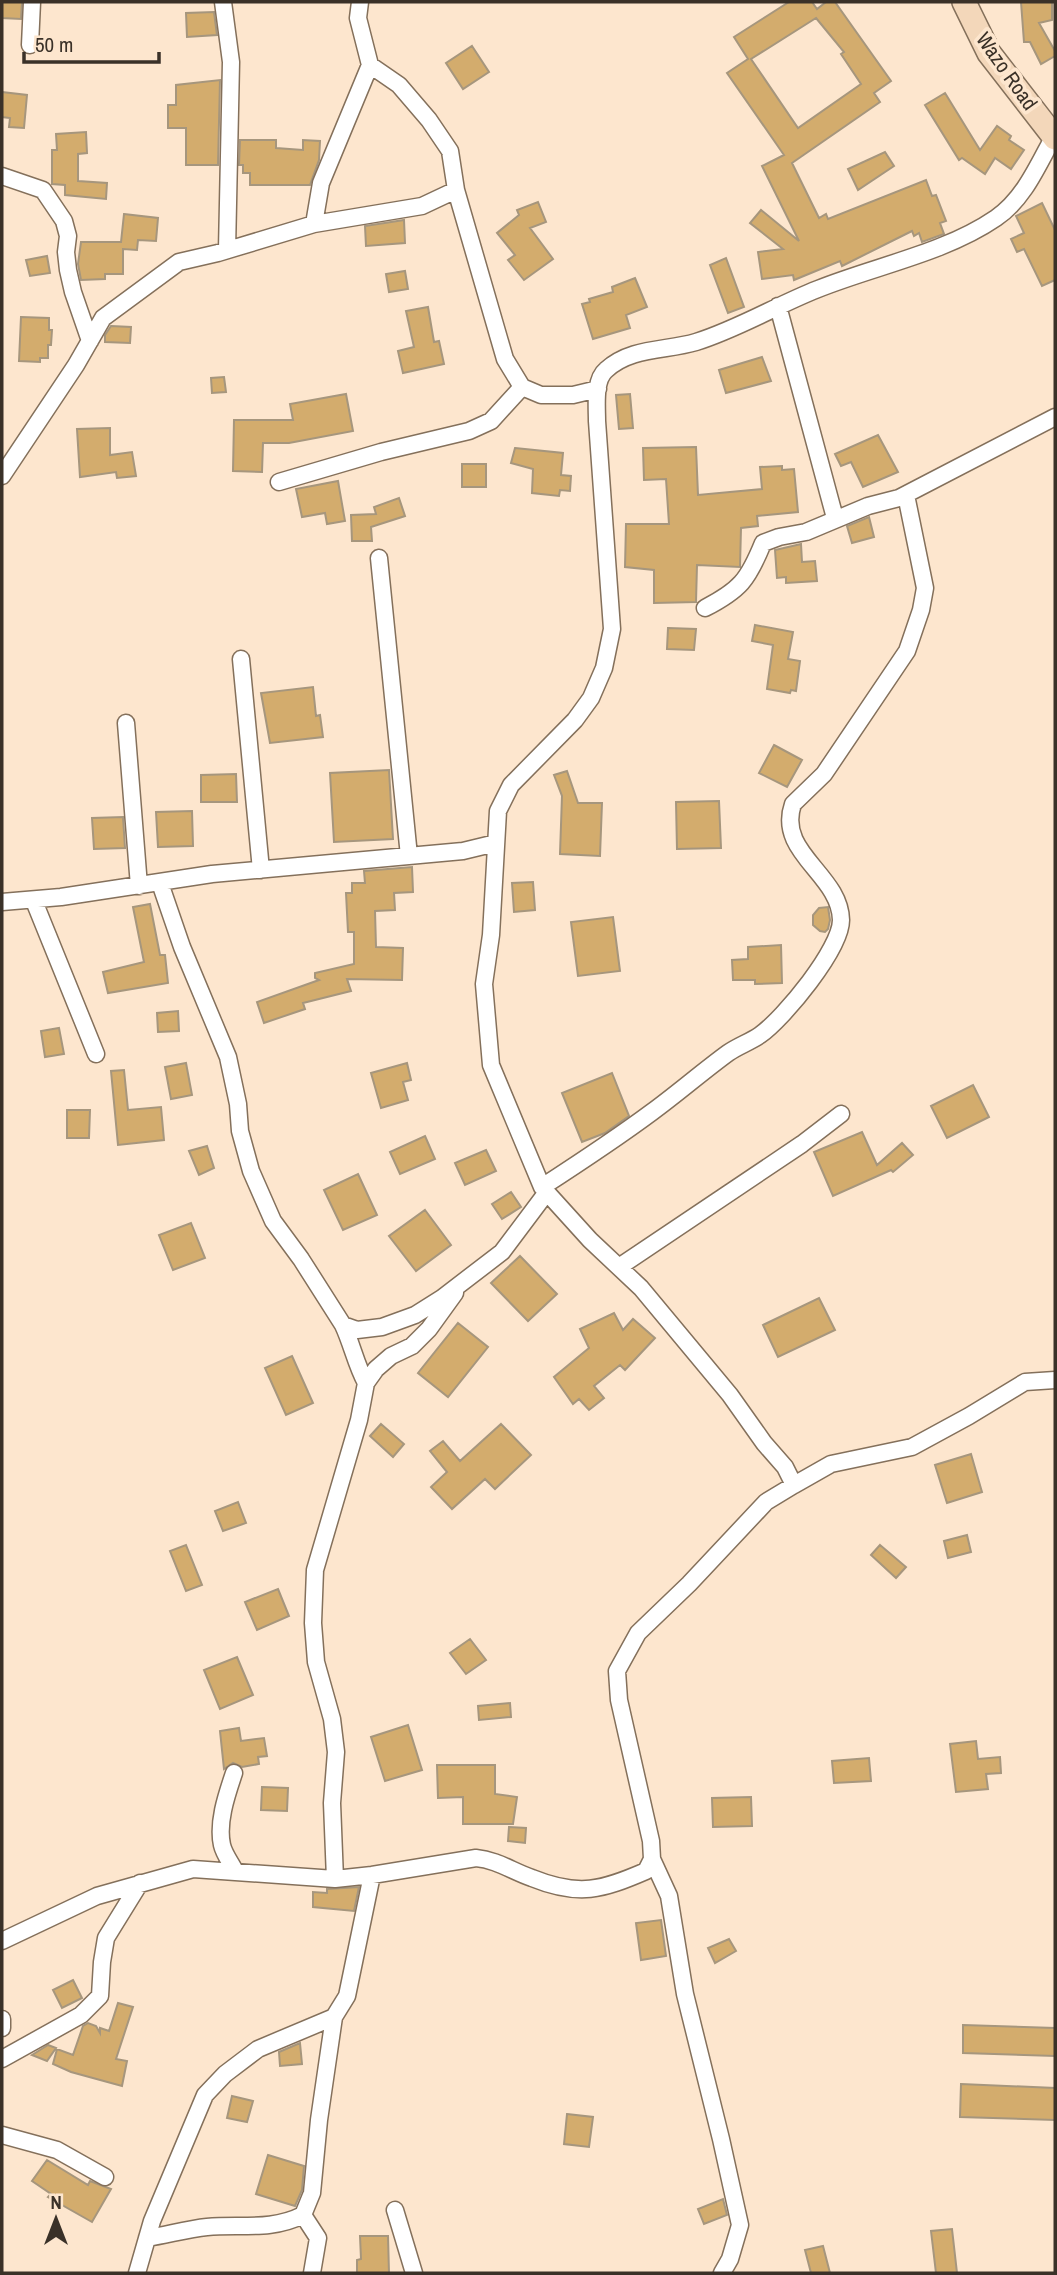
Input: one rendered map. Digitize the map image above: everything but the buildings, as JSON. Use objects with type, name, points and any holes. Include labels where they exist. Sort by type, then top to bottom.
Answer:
[{"type":"main road","name":"Wazo Road","points":[[964,2],[989,52],[1055,137]]},
{"type":"street","points":[[30,45],[32,2]]},
{"type":"street","points":[[223,2],[231,62],[227,250]]},
{"type":"street","points":[[314,224],[321,183],[370,65],[358,19],[360,2]]},
{"type":"street","points":[[370,65],[399,85],[429,120],[450,151],[456,190],[505,359],[522,387],[541,395],[573,395],[598,389]]},
{"type":"street","points":[[794,1485],[785,1466],[764,1443],[730,1395],[641,1288],[590,1240],[545,1189],[491,1065],[484,984],[491,934],[498,811],[511,785],[575,720],[591,698],[607,655],[612,629],[597,421],[598,389],[603,371],[620,359],[649,349],[695,342],[778,306],[959,239],[997,218],[1018,198],[1055,137]]},
{"type":"street","points":[[2,176],[43,190],[64,221],[68,236],[66,253],[72,292],[90,341]]},
{"type":"street","points":[[2,476],[103,318],[179,262],[314,224],[422,206],[456,190]]},
{"type":"street","points":[[778,306],[835,518]]},
{"type":"street","points":[[279,482],[381,452],[469,431],[491,421],[522,387]]},
{"type":"street","points":[[705,608],[727,597],[746,581],[763,543],[806,531],[835,518],[906,495],[1055,417]]},
{"type":"street","points":[[343,1325],[357,1330],[382,1327],[415,1315],[459,1285],[502,1252],[545,1189],[730,1052],[760,1035],[790,1006],[822,966],[841,928],[839,902],[799,850],[789,828],[791,811],[793,804],[824,774],[852,736],[907,651],[921,610],[925,588],[906,495]]},
{"type":"street","points":[[379,558],[409,856]]},
{"type":"street","points":[[241,659],[261,870]]},
{"type":"street","points":[[126,723],[139,886]]},
{"type":"street","points":[[2,902],[34,901],[212,874],[463,851],[496,843]]},
{"type":"street","points":[[160,883],[182,947],[228,1057],[238,1104],[240,1130],[251,1171],[273,1221],[343,1325],[366,1383]]},
{"type":"street","points":[[34,901],[96,1054]]},
{"type":"street","points":[[619,1267],[802,1144],[841,1114]]},
{"type":"street","points":[[335,1879],[332,1802],[336,1752],[332,1719],[316,1662],[313,1597],[315,1570],[359,1420],[366,1383],[376,1369],[391,1356],[412,1346],[429,1329],[459,1285]]},
{"type":"street","points":[[722,2273],[730,2259],[740,2225],[722,2139],[685,1994],[669,1896],[652,1859],[644,1807],[619,1700],[617,1671],[638,1633],[689,1584],[766,1502],[831,1464],[912,1447],[1025,1382],[1055,1380]]},
{"type":"street","points":[[234,1773],[225,1798],[222,1845],[235,1871]]},
{"type":"street","points":[[2,1941],[97,1896],[193,1869],[335,1879],[476,1858],[491,1859],[532,1878],[562,1887],[584,1890],[610,1886],[646,1871],[652,1859]]},
{"type":"street","points":[[147,2238],[206,2227],[265,2227],[289,2222],[303,2215],[312,2193],[319,2120],[334,2017],[347,1996],[372,1875]]},
{"type":"street","points":[[2,2059],[81,2015],[100,1996],[106,1938],[140,1883]]},
{"type":"street","points":[[137,2273],[152,2221],[205,2095],[225,2074],[258,2049],[334,2017]]},
{"type":"street","points":[[2,2019],[2,2028]]},
{"type":"street","points":[[2,2135],[57,2150],[105,2177]]},
{"type":"street","points":[[395,2210],[414,2273]]},
{"type":"street","points":[[303,2215],[318,2238],[312,2273]]}]
